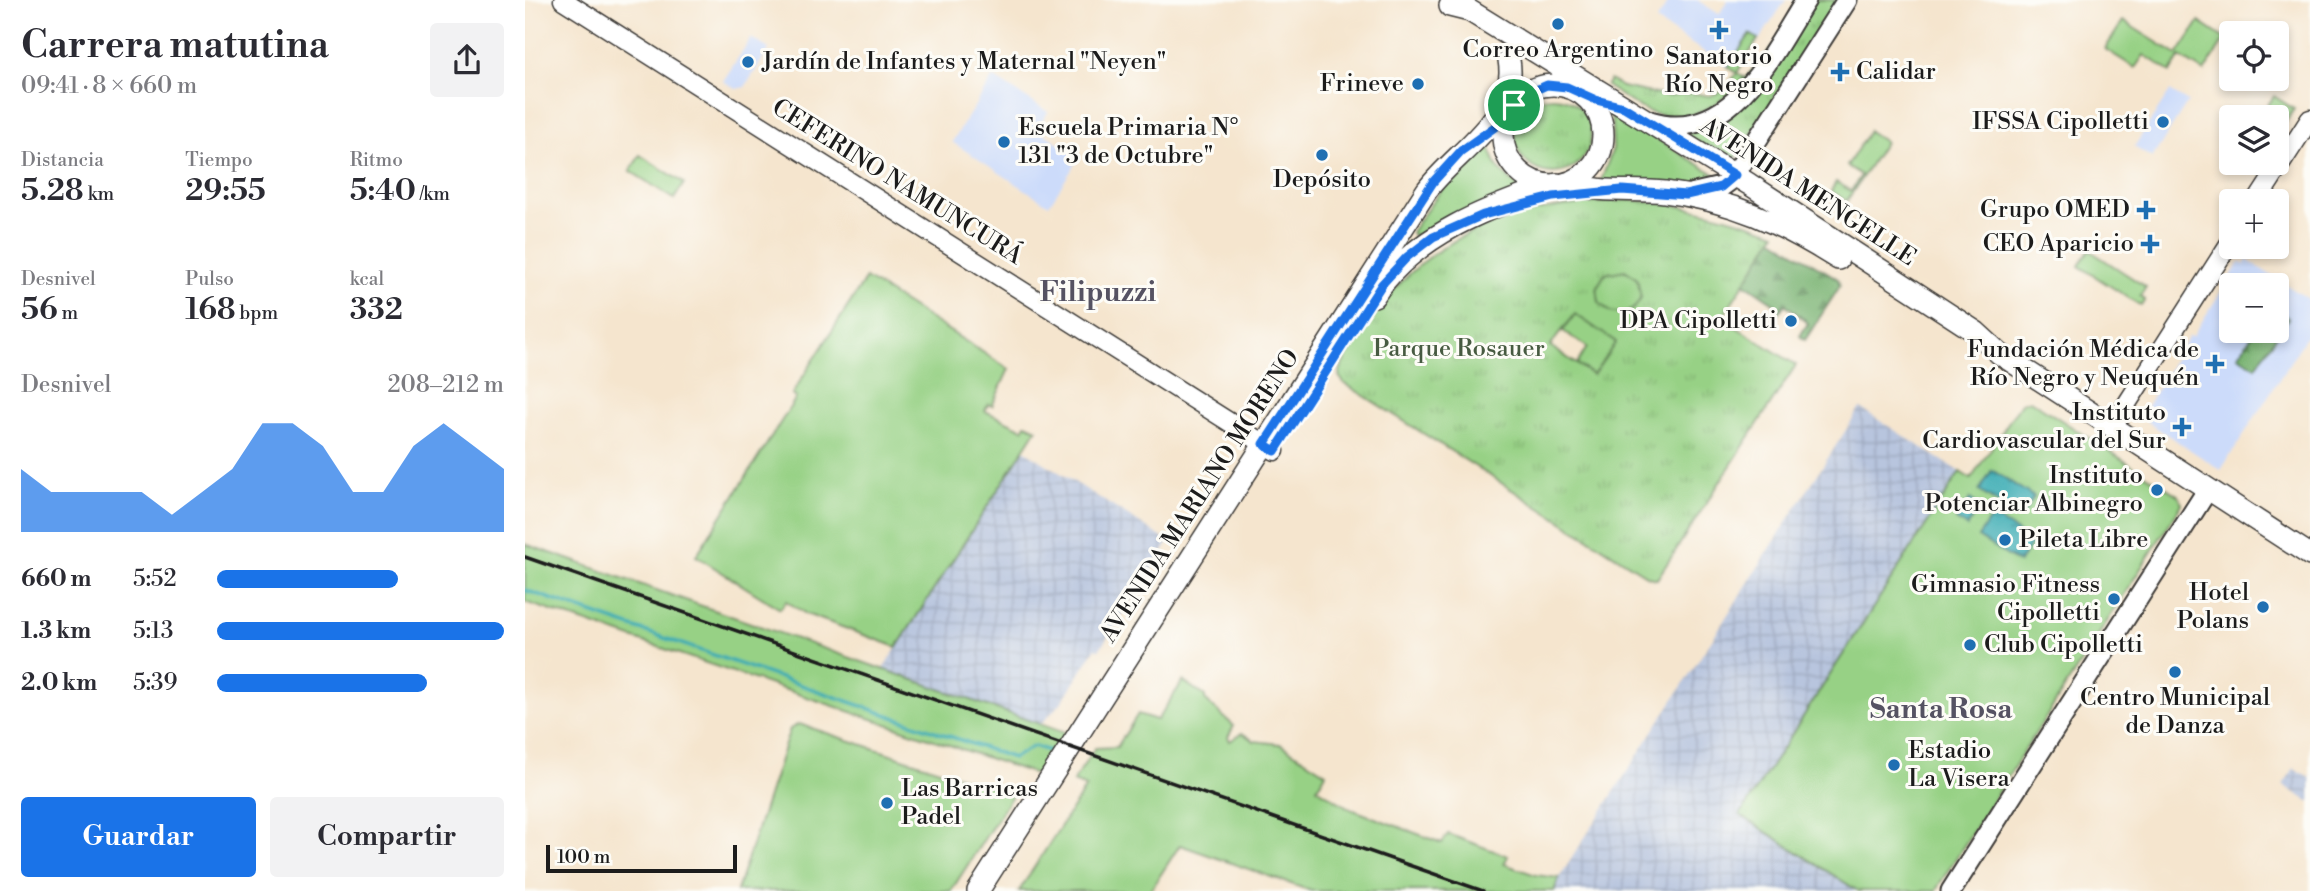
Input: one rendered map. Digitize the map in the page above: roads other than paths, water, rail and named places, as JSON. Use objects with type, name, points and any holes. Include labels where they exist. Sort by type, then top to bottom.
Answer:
[{"type":"main road","points":[[1642,118],[1680,125],[1707,119],[1725,109],[1750,86],[1806,0]]},
{"type":"main road","points":[[1686,195],[1721,187],[1735,175],[1847,0]]},
{"type":"main road","name":"AVENIDA MENGELLE","points":[[1445,3],[1467,9],[1735,175],[1980,335],[2000,354],[2208,489],[2308,550]]},
{"type":"main road","name":"AVENIDA MENGELLE","points":[[1445,3],[1461,19],[1498,44],[1509,60]]},
{"type":"main road","name":"AVENIDA MENGELLE","points":[[1547,59],[1580,93]]},
{"type":"main road","name":"AVENIDA MARIANO MORENO","points":[[1476,139],[1494,120],[1503,104],[1510,80],[1509,60]]},
{"type":"main road","points":[[1509,60],[1515,77],[1504,141],[1513,164],[1532,180],[1564,183],[1584,174],[1595,162],[1603,139],[1599,115],[1580,93]]},
{"type":"main road","points":[[1510,110],[1528,92],[1547,85],[1624,107]]},
{"type":"main road","name":"AVENIDA MARIANO MORENO","points":[[993,891],[1427,190],[1454,157],[1510,110]]},
{"type":"main road","name":"AVENIDA MARIANO MORENO","points":[[978,891],[1269,448],[1388,276],[1433,237],[1522,195],[1564,183]]},
{"type":"main road","name":"AVENIDA MENGELLE","points":[[1564,183],[1599,191],[1644,190],[1686,195],[1735,206],[1774,221],[1969,344],[2000,354]]},
{"type":"main road","name":"AVENIDA MARIANO MORENO","points":[[1483,215],[1553,197],[1599,191]]},
{"type":"main road","points":[[1951,891],[2208,489]]},
{"type":"street","name":"CEFERINO NAMUNCURÁ","points":[[563,0],[1269,448]]},
{"type":"street","points":[[2265,189],[2310,119]]},
{"type":"street","points":[[2112,427],[2219,259]]},
{"type":"water","points":[[1992,470],[2034,497],[2021,518],[1979,491]]},
{"type":"water","points":[[1970,499],[1980,506],[1967,527],[1956,520]]},
{"type":"water","name":"Pileta Libre","points":[[1992,516],[2032,542],[2019,563],[1978,537]]},
{"type":"waterway","points":[[525,590],[1013,758],[1034,746],[1052,752]]},
{"type":"railway","points":[[525,557],[1483,891]]},
{"type":"place","name":"Correo Argentino","points":[[1558,24]]},
{"type":"place","name":"Sanatorio Río Negro","points":[[1719,30]]},
{"type":"place","name":"Jardín de Infantes y Maternal \"Neyen\"","points":[[748,62]]},
{"type":"place","name":"Calidar","points":[[1840,72]]},
{"type":"place","name":"Frineve","points":[[1418,84]]},
{"type":"place","name":"IFSSA Cipolletti","points":[[2163,122]]},
{"type":"place","name":"Escuela Primaria N° 131 \"3 de Octubre\"","points":[[1004,142]]},
{"type":"place","name":"Depósito","points":[[1322,155]]},
{"type":"place","name":"Grupo OMED","points":[[2146,210]]},
{"type":"place","name":"CEO Aparicio","points":[[2150,244]]},
{"type":"place","name":"DPA Cipolletti","points":[[1791,321]]},
{"type":"place","name":"Fundación Médica de Río Negro y Neuquén","points":[[2215,364]]},
{"type":"place","name":"Instituto Cardiovascular del Sur","points":[[2182,427]]},
{"type":"place","name":"Instituto Potenciar Albinegro","points":[[2157,490]]},
{"type":"place","name":"Pileta Libre","points":[[2005,540]]},
{"type":"place","name":"Gimnasio Fitness Cipolletti","points":[[2114,599]]},
{"type":"place","name":"Hotel Polans","points":[[2263,607]]},
{"type":"place","name":"Club Cipolletti","points":[[1970,645]]},
{"type":"place","name":"Centro Municipal de Danza","points":[[2175,672]]},
{"type":"place","name":"Estadio La Visera","points":[[1894,765]]},
{"type":"place","name":"Las Barricas Padel","points":[[887,803]]},
{"type":"district","name":"Filipuzzi","points":[[1098,292]]},
{"type":"district","name":"Santa Rosa","points":[[1941,709]]},
{"type":"park label","name":"Parque Rosauer","points":[[1459,349]]}]
